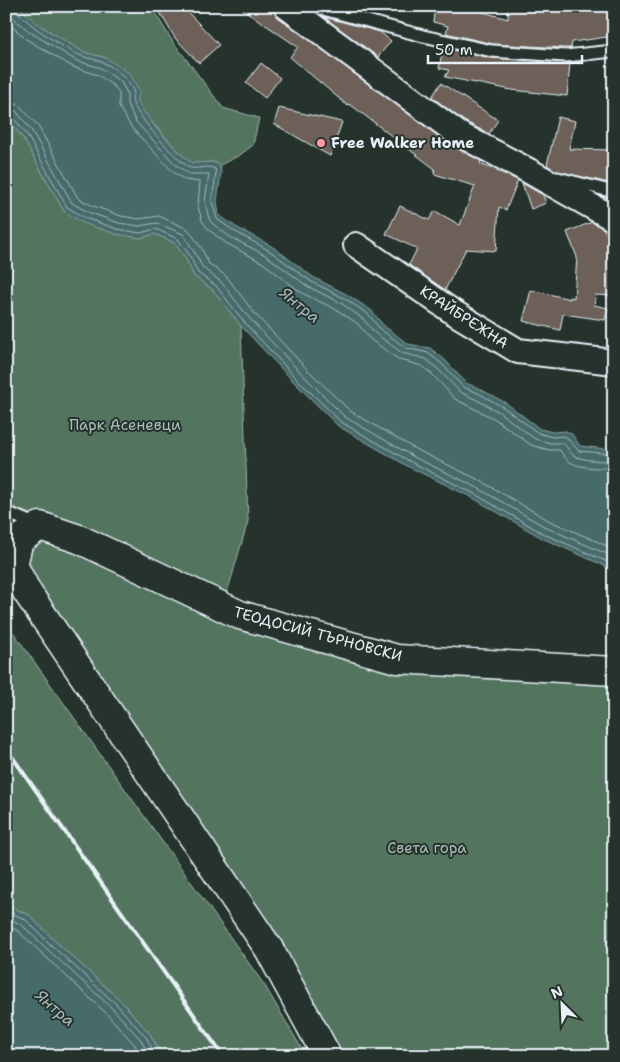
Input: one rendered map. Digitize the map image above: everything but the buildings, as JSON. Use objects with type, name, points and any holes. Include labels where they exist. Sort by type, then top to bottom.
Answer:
[{"type":"street","points":[[286,6],[457,133],[614,219]]},
{"type":"street","name":"КРАЙБРЕЖНА","points":[[356,245],[453,312],[518,351],[614,362]]},
{"type":"street","points":[[40,526],[20,540],[10,561],[27,592],[269,949],[328,1056]]},
{"type":"street","name":"ТЕОДОСИЙ ТЪРНОВСКИ","points":[[40,526],[79,539],[240,615],[397,659],[614,671]]},
{"type":"lane","points":[[312,6],[423,36],[492,51],[565,56],[614,50]]},
{"type":"lane","points":[[529,171],[614,192]]},
{"type":"lane","points":[[6,512],[40,526]]},
{"type":"green space","points":[[13,6],[151,6],[171,39],[223,108],[259,118],[253,145],[240,155],[220,165],[213,162],[192,163],[184,157],[145,115],[137,100],[106,58],[83,52],[36,23],[20,8]]},
{"type":"green space","name":"Света гора","points":[[6,117],[23,138],[64,211],[140,238],[155,234],[175,243],[186,259],[194,276],[213,290],[241,326],[248,521],[223,607],[397,659],[614,671],[614,1056],[327,1056],[27,592],[6,595]]},
{"type":"green space","points":[[6,622],[265,986],[306,1056],[162,1056],[150,1034],[121,1001],[29,915],[6,905]]},
{"type":"water","name":"Янтра","points":[[6,6],[20,8],[36,23],[83,52],[106,58],[130,74],[140,92],[137,100],[154,126],[169,143],[192,163],[213,162],[220,165],[221,173],[217,201],[219,215],[236,227],[273,247],[313,277],[346,294],[371,310],[383,325],[408,344],[430,348],[445,360],[466,383],[506,403],[540,429],[553,432],[566,431],[572,434],[580,446],[614,450],[614,568],[607,567],[542,538],[471,497],[409,467],[338,426],[241,326],[213,290],[194,276],[186,259],[175,243],[155,234],[140,238],[116,234],[83,223],[64,211],[23,138],[6,117]]},
{"type":"water","name":"Янтра","points":[[6,905],[29,915],[121,1001],[150,1034],[162,1056],[18,1056],[6,1037]]},
{"type":"railway","points":[[6,748],[223,1056]]},
{"type":"place","name":"Free Walker Home","points":[[321,143]]},
{"type":"park label","name":"Парк Асеневци","points":[[125,425]]}]
